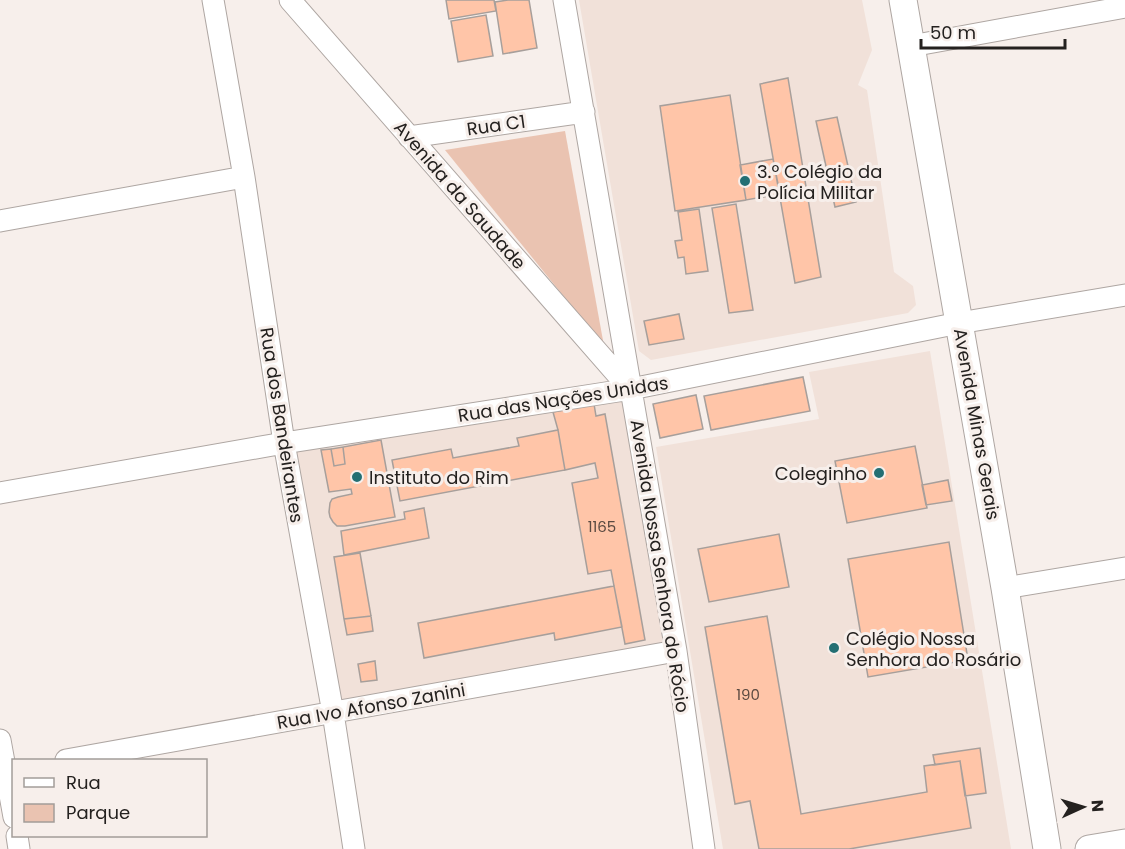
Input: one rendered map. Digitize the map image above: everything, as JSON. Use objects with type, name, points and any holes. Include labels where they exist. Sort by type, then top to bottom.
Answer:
[{"type":"street","name":"Rua dos Bandeirantes","points":[[213,0],[244,177],[284,443],[333,713],[354,849]]},
{"type":"street","name":"Avenida da Saudade","points":[[290,0],[631,389]]},
{"type":"street","name":"Avenida Nossa Senhora do Rócio","points":[[564,0],[676,651],[704,849]]},
{"type":"street","name":"Avenida Minas Gerais","points":[[903,0],[1005,588],[1047,849]]},
{"type":"street","points":[[911,46],[1125,7]]},
{"type":"street","name":"Rua C1","points":[[409,137],[584,112]]},
{"type":"street","points":[[0,221],[244,177]]},
{"type":"street","name":"Rua das Nações Unidas","points":[[0,493],[284,443],[631,389],[959,323],[1125,295]]},
{"type":"street","points":[[1005,588],[1125,568]]},
{"type":"street","name":"Rua Ivo Afonso Zanini","points":[[72,759],[676,651]]},
{"type":"street","points":[[0,740],[9,771],[12,799]]},
{"type":"street","points":[[1089,849],[1125,843]]},
{"type":"shaded area","name":"3.º Colégio da Polícia Militar","points":[[579,0],[862,0],[872,50],[858,85],[867,90],[894,272],[913,286],[916,305],[908,313],[651,360],[639,351]]},
{"type":"shaded area","name":"Colégio Nossa Senhora do Rosário","points":[[930,351],[1011,849],[723,849],[656,447],[819,419],[809,372]]},
{"type":"shaded area","points":[[630,390],[672,651],[338,709],[292,451]]},
{"type":"green space","points":[[565,131],[604,346],[445,150]]},
{"type":"building","points":[[446,0],[494,0],[496,11],[449,19]]},
{"type":"building","points":[[529,0],[537,48],[503,54],[495,2]]},
{"type":"building","points":[[486,15],[493,56],[458,62],[451,21]]},
{"type":"building","points":[[788,78],[821,277],[795,283],[760,84]]},
{"type":"building","points":[[730,95],[746,200],[675,211],[660,106]]},
{"type":"building","points":[[837,117],[856,202],[835,207],[816,121]]},
{"type":"building","points":[[773,159],[780,194],[746,200],[740,165]]},
{"type":"building","points":[[736,204],[753,310],[729,313],[712,208]]},
{"type":"building","points":[[699,209],[708,271],[686,274],[684,257],[678,258],[675,241],[682,240],[678,212]]},
{"type":"building","points":[[679,314],[684,339],[649,345],[644,321]]},
{"type":"building","points":[[803,377],[810,411],[711,430],[704,396]]},
{"type":"building","points":[[696,395],[703,429],[660,438],[653,404]]},
{"type":"building","points":[[594,404],[596,416],[605,414],[645,640],[625,644],[611,570],[588,574],[572,483],[598,478],[595,463],[565,470],[553,412]]},
{"type":"building","points":[[558,430],[565,470],[400,501],[392,460],[451,449],[453,458],[519,446],[517,438]]},
{"type":"building","name":"Instituto do Rim","points":[[381,440],[395,517],[337,526],[330,517],[330,503],[332,499],[352,494],[351,489],[329,492],[321,450],[331,449],[334,466],[345,464],[343,447]]},
{"type":"building","name":"Coleginho","points":[[915,446],[927,508],[847,523],[835,461]]},
{"type":"building","name":"Instituto do Rim","points":[[343,447],[345,464],[334,466],[331,449]]},
{"type":"building","points":[[948,480],[952,501],[926,505],[922,485]]},
{"type":"building","points":[[424,508],[429,538],[344,555],[341,531],[405,519],[404,512]]},
{"type":"building","points":[[779,534],[789,587],[709,602],[698,549]]},
{"type":"building","points":[[949,542],[968,660],[868,677],[848,559]]},
{"type":"building","points":[[360,553],[371,616],[344,619],[334,557]]},
{"type":"building","points":[[614,586],[622,627],[555,640],[554,633],[424,658],[418,623]]},
{"type":"building","points":[[371,616],[373,631],[347,635],[344,619]]},
{"type":"building","points":[[767,616],[801,814],[927,792],[924,766],[960,761],[971,828],[849,849],[759,849],[750,801],[735,804],[705,627]]},
{"type":"building","points":[[375,661],[377,680],[361,682],[358,664]]},
{"type":"building","points":[[980,748],[986,793],[965,796],[960,761],[935,765],[933,755]]},
{"type":"place","name":"3.º Colégio da Polícia Militar","points":[[745,181]]},
{"type":"place","name":"Coleginho","points":[[879,473]]},
{"type":"place","name":"Instituto do Rim","points":[[357,477]]},
{"type":"place","name":"Colégio Nossa Senhora do Rosário","points":[[834,648]]}]
